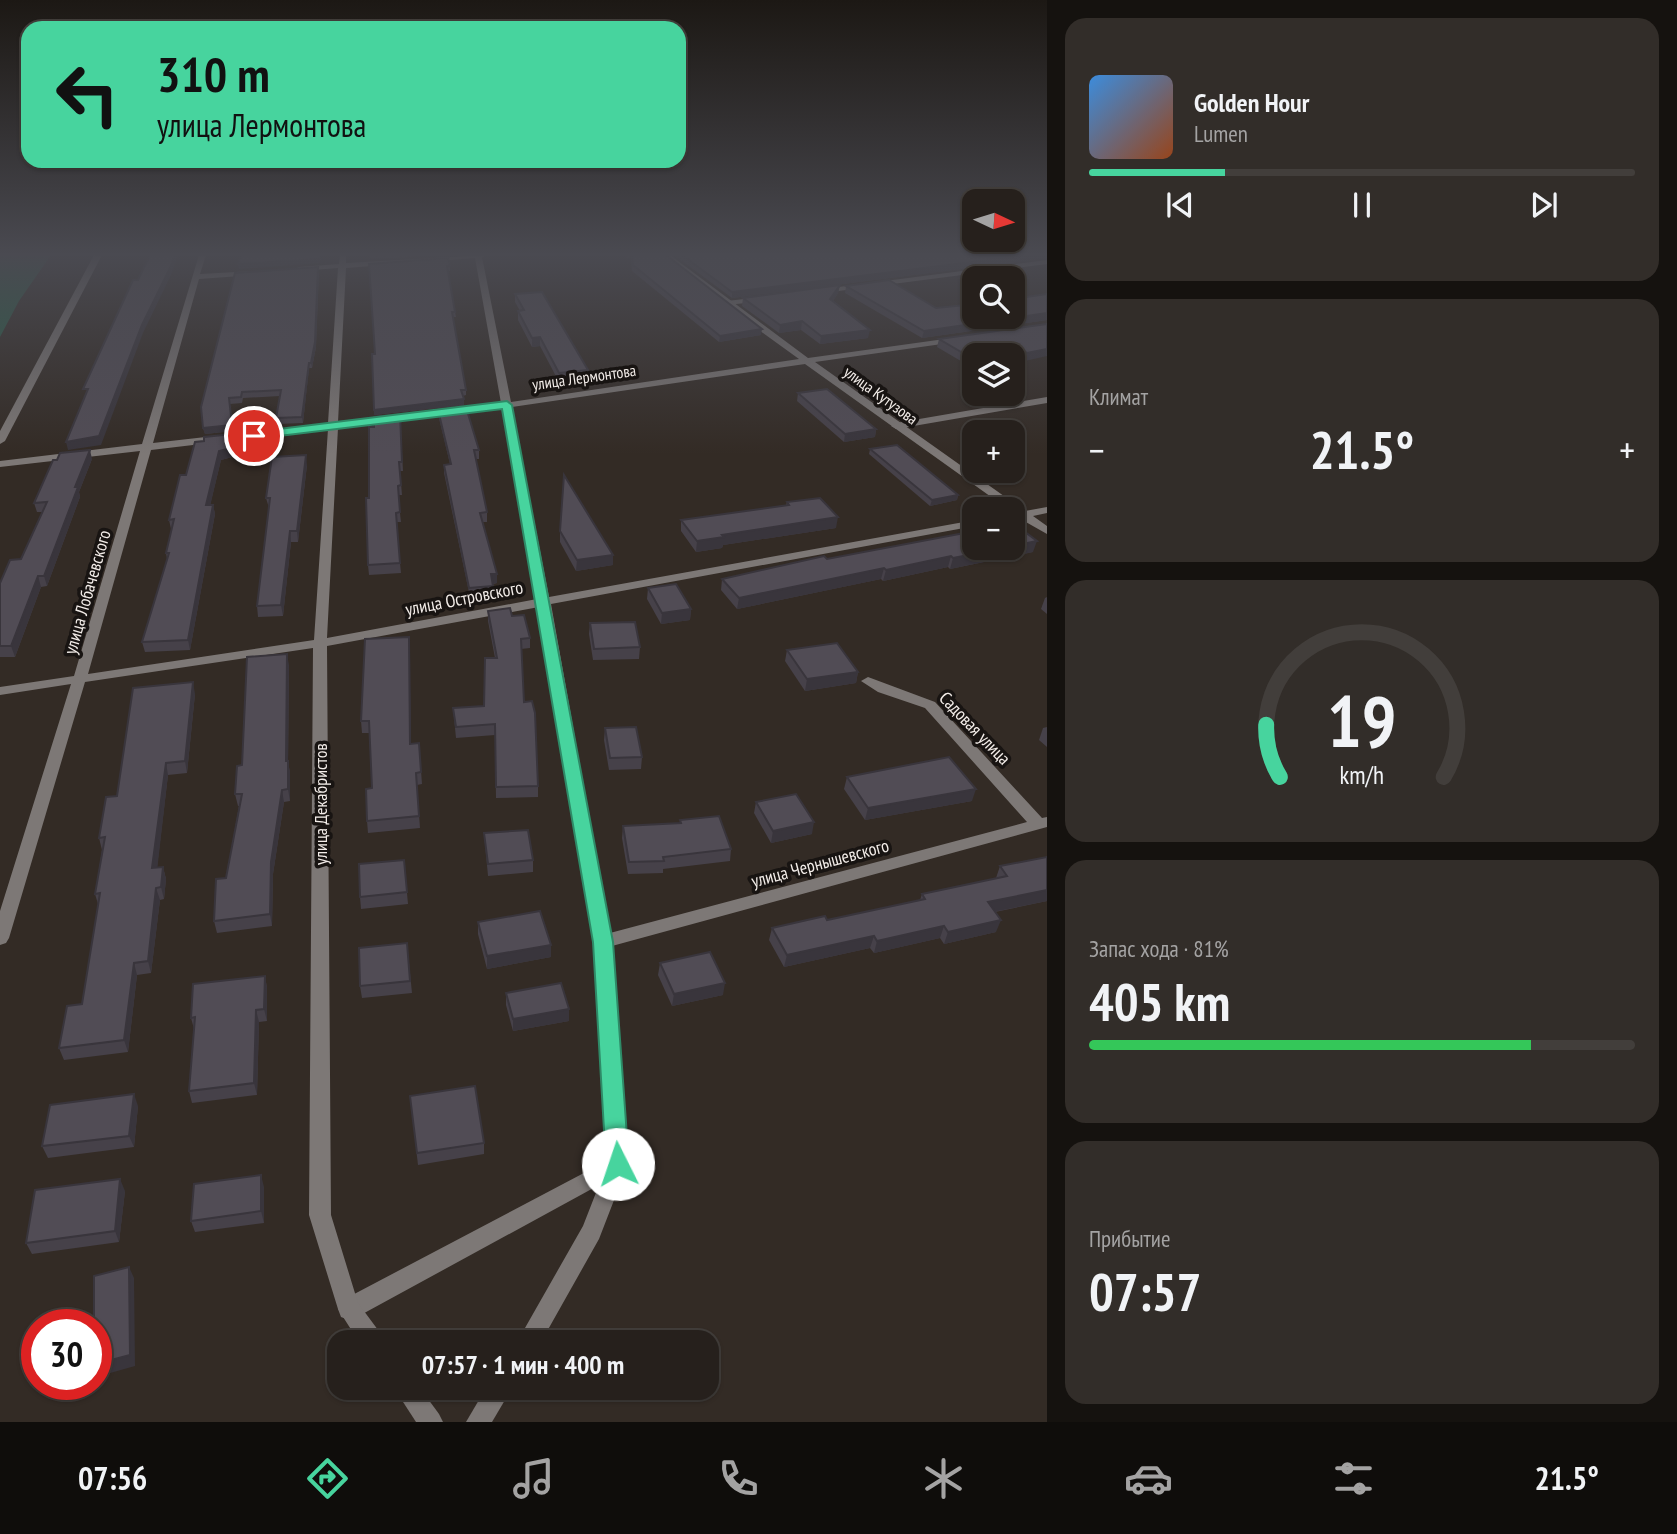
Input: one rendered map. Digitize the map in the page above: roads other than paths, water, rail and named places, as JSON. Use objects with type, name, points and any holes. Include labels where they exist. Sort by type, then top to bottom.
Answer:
[{"type":"street","points":[[0,441],[63,321]]},
{"type":"street","name":"улица Лобачевского","points":[[0,938],[79,681],[184,321]]},
{"type":"street","name":"улица Декабристов","points":[[339,321],[320,643],[320,1215],[349,1310],[364,1330]]},
{"type":"street","points":[[491,321],[544,601],[603,942],[618,1164],[592,1232],[535,1330]]},
{"type":"street","name":"улица Кутузова","points":[[753,321],[994,497]]},
{"type":"street","name":"улица Лермонтова","points":[[0,464],[148,449],[507,405],[967,337]]},
{"type":"street","points":[[896,426],[1047,400]]},
{"type":"street","points":[[1025,514],[1047,510]]},
{"type":"street","name":"улица Кутузова","points":[[1025,518],[1047,531]]},
{"type":"street","name":"улица Островского","points":[[0,691],[320,643],[962,525]]},
{"type":"street","name":"Садовая улица","points":[[868,681],[886,691],[908,695],[930,705],[1043,824]]},
{"type":"street","name":"улица Чернышевского","points":[[603,942],[1043,824]]},
{"type":"street","points":[[349,1310],[618,1164]]},
{"type":"street","points":[[415,1400],[431,1422]]},
{"type":"street","points":[[478,1422],[492,1400]]}]
